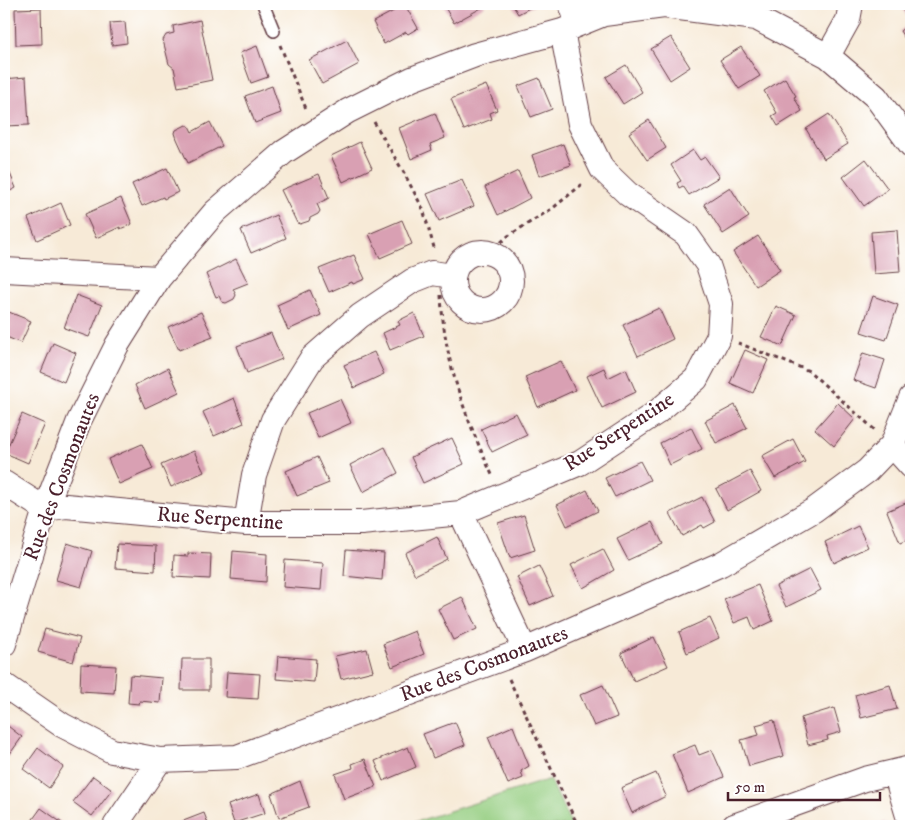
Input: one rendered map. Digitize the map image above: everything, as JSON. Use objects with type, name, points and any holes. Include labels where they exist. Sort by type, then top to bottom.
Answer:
[{"type":"street","points":[[828,56],[848,20],[851,4]]},
{"type":"street","name":"Rue des Cosmonautes","points":[[4,644],[45,509],[84,412],[118,345],[159,278],[215,212],[284,152],[362,104],[412,78],[570,20],[664,6],[756,18],[828,56],[876,97],[911,145]]},
{"type":"street","name":"Rue Serpentine","points":[[45,509],[66,506],[246,523],[361,523],[461,512],[580,463],[656,413],[696,379],[719,336],[721,304],[708,265],[686,234],[628,194],[602,169],[580,124],[570,20]]},
{"type":"street","points":[[246,523],[254,475],[273,420],[312,358],[360,316],[412,282],[432,273],[446,274],[470,254],[480,252],[498,256],[505,263],[509,271],[510,290],[498,306],[489,310],[469,308],[455,295],[446,274]]},
{"type":"street","points":[[4,270],[159,278]]},
{"type":"street","name":"Rue des Cosmonautes","points":[[4,685],[62,725],[112,751],[160,760],[237,757],[500,660],[721,564],[814,510],[867,471],[892,445],[911,398]]},
{"type":"street","points":[[892,445],[911,466]]},
{"type":"street","points":[[4,483],[45,509]]},
{"type":"street","points":[[461,512],[525,650]]},
{"type":"street","points":[[115,826],[160,760]]},
{"type":"street","points":[[734,826],[858,781],[903,770],[911,826]]},
{"type":"lane","points":[[263,4],[274,31]]},
{"type":"path","points":[[274,31],[309,114],[319,130]]},
{"type":"path","points":[[362,104],[404,173],[423,209],[435,249],[446,274],[442,318],[452,373],[473,433],[494,479],[499,497]]},
{"type":"path","points":[[489,253],[508,236],[553,208],[602,169]]},
{"type":"path","points":[[719,336],[809,371],[892,445]]},
{"type":"path","points":[[500,660],[578,826]]},
{"type":"green space","points":[[550,779],[572,826],[402,826]]},
{"type":"building","points":[[443,4],[483,4],[485,6],[454,23]]},
{"type":"building","points":[[512,4],[537,4],[518,14]]},
{"type":"building","points":[[899,4],[911,4],[911,22]]},
{"type":"building","points":[[405,5],[418,28],[384,44],[373,22]]},
{"type":"building","points":[[41,8],[42,44],[16,45],[15,9]]},
{"type":"building","points":[[200,20],[212,80],[178,87],[174,68],[169,64],[163,40],[166,35],[174,33],[173,26]]},
{"type":"building","points":[[125,22],[127,43],[112,45],[110,23]]},
{"type":"building","points":[[911,22],[911,48],[900,31]]},
{"type":"building","points":[[671,37],[690,67],[670,80],[651,49]]},
{"type":"building","points":[[347,40],[359,64],[322,84],[309,60]]},
{"type":"building","points":[[257,46],[268,77],[251,83],[240,53]]},
{"type":"building","points":[[741,47],[760,76],[739,89],[720,60]]},
{"type":"building","points":[[626,65],[642,92],[623,104],[606,77]]},
{"type":"building","points":[[26,77],[29,125],[4,126],[4,79]]},
{"type":"building","points":[[539,78],[552,109],[531,117],[518,86]]},
{"type":"building","points":[[785,78],[796,96],[794,97],[802,111],[778,126],[772,116],[777,113],[764,91]]},
{"type":"building","points":[[486,85],[497,110],[490,113],[492,119],[464,130],[451,99]]},
{"type":"building","points":[[272,86],[281,113],[255,123],[245,96]]},
{"type":"building","points":[[435,113],[445,138],[430,144],[432,150],[411,159],[399,128]]},
{"type":"building","points":[[829,114],[848,144],[824,159],[806,129]]},
{"type":"building","points":[[649,120],[666,148],[647,160],[629,133]]},
{"type":"building","points":[[210,122],[222,146],[188,163],[177,139],[176,130],[186,125],[189,126],[192,132]]},
{"type":"building","points":[[360,142],[372,168],[343,182],[331,156]]},
{"type":"building","points":[[563,144],[571,165],[539,176],[532,155]]},
{"type":"building","points":[[693,150],[700,160],[705,157],[719,177],[689,195],[683,186],[679,188],[677,183],[681,181],[671,165]]},
{"type":"building","points":[[4,159],[16,188],[4,194]]},
{"type":"building","points":[[866,159],[888,189],[864,206],[843,177]]},
{"type":"building","points":[[167,168],[178,192],[142,206],[132,184]]},
{"type":"building","points":[[518,171],[530,198],[498,215],[485,187]]},
{"type":"building","points":[[319,174],[329,198],[317,204],[320,211],[318,214],[310,218],[309,221],[297,223],[281,190]]},
{"type":"building","points":[[462,180],[474,206],[439,221],[427,194]]},
{"type":"building","points":[[730,187],[749,217],[723,234],[704,204]]},
{"type":"building","points":[[121,198],[132,224],[120,229],[120,227],[96,238],[85,214]]},
{"type":"building","points":[[61,203],[70,225],[37,240],[28,218]]},
{"type":"building","points":[[276,215],[286,238],[251,253],[241,230]]},
{"type":"building","points":[[402,220],[412,244],[380,258],[369,234]]},
{"type":"building","points":[[897,230],[900,272],[874,274],[871,232]]},
{"type":"building","points":[[758,236],[780,270],[756,286],[733,252]]},
{"type":"building","points":[[354,255],[365,279],[353,284],[352,282],[329,292],[319,269]]},
{"type":"building","points":[[236,259],[248,283],[233,289],[236,295],[234,299],[226,303],[222,302],[219,296],[216,297],[206,274]]},
{"type":"building","points":[[310,290],[321,315],[288,330],[277,305]]},
{"type":"building","points":[[76,295],[102,305],[89,337],[64,328]]},
{"type":"building","points":[[873,296],[898,305],[886,340],[861,332]]},
{"type":"building","points":[[776,306],[796,315],[782,346],[761,337]]},
{"type":"building","points":[[659,308],[673,339],[638,356],[623,325]]},
{"type":"building","points":[[4,310],[31,321],[21,343],[4,336]]},
{"type":"building","points":[[201,312],[213,337],[179,350],[168,327]]},
{"type":"building","points":[[414,313],[424,336],[390,350],[383,333],[400,325],[398,321]]},
{"type":"building","points":[[271,333],[282,359],[247,373],[237,346]]},
{"type":"building","points":[[53,343],[76,353],[64,382],[41,372]]},
{"type":"building","points":[[745,350],[768,360],[753,393],[730,383]]},
{"type":"building","points":[[374,352],[384,374],[354,388],[344,365]]},
{"type":"building","points":[[863,353],[885,360],[876,388],[853,380]]},
{"type":"building","points":[[561,361],[575,390],[538,407],[525,377]]},
{"type":"building","points":[[168,368],[179,392],[145,408],[135,385]]},
{"type":"building","points":[[604,368],[608,378],[626,369],[636,392],[602,408],[587,376]]},
{"type":"building","points":[[234,398],[244,423],[214,436],[203,412]]},
{"type":"building","points":[[340,399],[351,423],[318,438],[307,413]]},
{"type":"building","points":[[838,403],[855,419],[834,446],[815,429]]},
{"type":"building","points":[[735,405],[747,428],[716,443],[705,421]]},
{"type":"building","points":[[516,413],[527,435],[492,452],[481,429]]},
{"type":"building","points":[[22,414],[45,424],[28,463],[5,453]]},
{"type":"building","points":[[691,427],[702,449],[670,465],[660,443]]},
{"type":"building","points":[[452,438],[464,464],[423,483],[411,457]]},
{"type":"building","points":[[793,439],[805,462],[775,478],[762,456]]},
{"type":"building","points":[[142,444],[153,469],[119,484],[108,459]]},
{"type":"building","points":[[385,447],[398,473],[363,492],[350,465]]},
{"type":"building","points":[[194,451],[204,472],[171,487],[161,465]]},
{"type":"building","points":[[317,457],[329,483],[297,496],[286,471]]},
{"type":"building","points":[[640,461],[650,480],[615,497],[605,478]]},
{"type":"building","points":[[750,471],[761,491],[727,510],[716,489]]},
{"type":"building","points":[[587,490],[598,511],[567,526],[557,505]]},
{"type":"building","points":[[702,497],[715,522],[704,528],[702,525],[682,536],[670,513]]},
{"type":"building","points":[[908,502],[911,510],[911,538],[900,543],[887,511]]},
{"type":"building","points":[[4,514],[8,516],[4,531]]},
{"type":"building","points":[[524,515],[535,550],[510,558],[498,523]]},
{"type":"building","points":[[652,522],[663,544],[628,560],[617,539]]},
{"type":"building","points":[[858,526],[868,547],[834,563],[825,542]]},
{"type":"building","points":[[437,537],[447,559],[415,575],[405,553]]},
{"type":"building","points":[[67,543],[92,551],[81,587],[56,580]]},
{"type":"building","points":[[117,544],[156,546],[155,571],[115,568]]},
{"type":"building","points":[[603,549],[614,570],[583,588],[571,565]]},
{"type":"building","points":[[346,550],[384,553],[382,580],[344,576]]},
{"type":"building","points":[[233,551],[267,554],[266,582],[231,579]]},
{"type":"building","points":[[188,553],[211,554],[210,579],[173,577],[174,555],[188,556]]},
{"type":"building","points":[[285,560],[323,563],[321,590],[283,587]]},
{"type":"building","points":[[539,566],[553,596],[530,606],[517,577]]},
{"type":"building","points":[[810,569],[821,590],[786,607],[776,586]]},
{"type":"building","points":[[758,585],[773,621],[754,630],[749,617],[734,623],[724,599]]},
{"type":"building","points":[[462,597],[477,629],[453,640],[438,609]]},
{"type":"building","points":[[710,618],[719,638],[687,653],[679,632]]},
{"type":"building","points":[[45,629],[80,638],[73,662],[38,652]]},
{"type":"building","points":[[415,631],[424,654],[392,667],[383,644]]},
{"type":"building","points":[[654,637],[668,666],[634,681],[621,653]]},
{"type":"building","points":[[367,649],[373,671],[341,679],[335,656]]},
{"type":"building","points":[[278,656],[316,659],[314,682],[276,679]]},
{"type":"building","points":[[182,659],[209,659],[209,690],[181,690]]},
{"type":"building","points":[[81,664],[116,666],[114,693],[80,691]]},
{"type":"building","points":[[227,672],[260,674],[258,699],[225,697]]},
{"type":"building","points":[[130,675],[162,678],[160,703],[140,701],[139,704],[128,703]]},
{"type":"building","points":[[603,685],[617,717],[594,726],[580,695]]},
{"type":"building","points":[[890,685],[897,709],[861,718],[855,695]]},
{"type":"building","points":[[834,708],[841,732],[827,736],[828,740],[808,745],[801,718]]},
{"type":"building","points":[[774,720],[784,756],[749,766],[741,740],[759,735],[756,725]]},
{"type":"building","points":[[455,722],[465,745],[433,758],[423,734]]},
{"type":"building","points":[[4,723],[22,737],[4,762]]},
{"type":"building","points":[[513,726],[529,766],[521,771],[523,778],[508,784],[488,737]]},
{"type":"building","points":[[695,745],[699,755],[712,750],[724,777],[688,793],[672,754]]},
{"type":"building","points":[[408,747],[416,767],[383,781],[375,761]]},
{"type":"building","points":[[38,748],[63,767],[49,788],[23,769]]},
{"type":"building","points":[[365,759],[376,787],[344,799],[335,774],[353,768],[352,764]]},
{"type":"building","points":[[656,773],[666,796],[632,813],[621,788]]},
{"type":"building","points":[[93,776],[112,790],[92,816],[73,802]]},
{"type":"building","points":[[300,781],[309,807],[279,818],[271,794]]},
{"type":"building","points":[[259,794],[265,813],[234,823],[228,805]]},
{"type":"building","points":[[41,808],[62,823],[60,826],[28,826]]},
{"type":"building","points":[[204,813],[209,826],[173,826],[173,825]]},
{"type":"building","points":[[885,822],[886,826],[870,826]]}]
